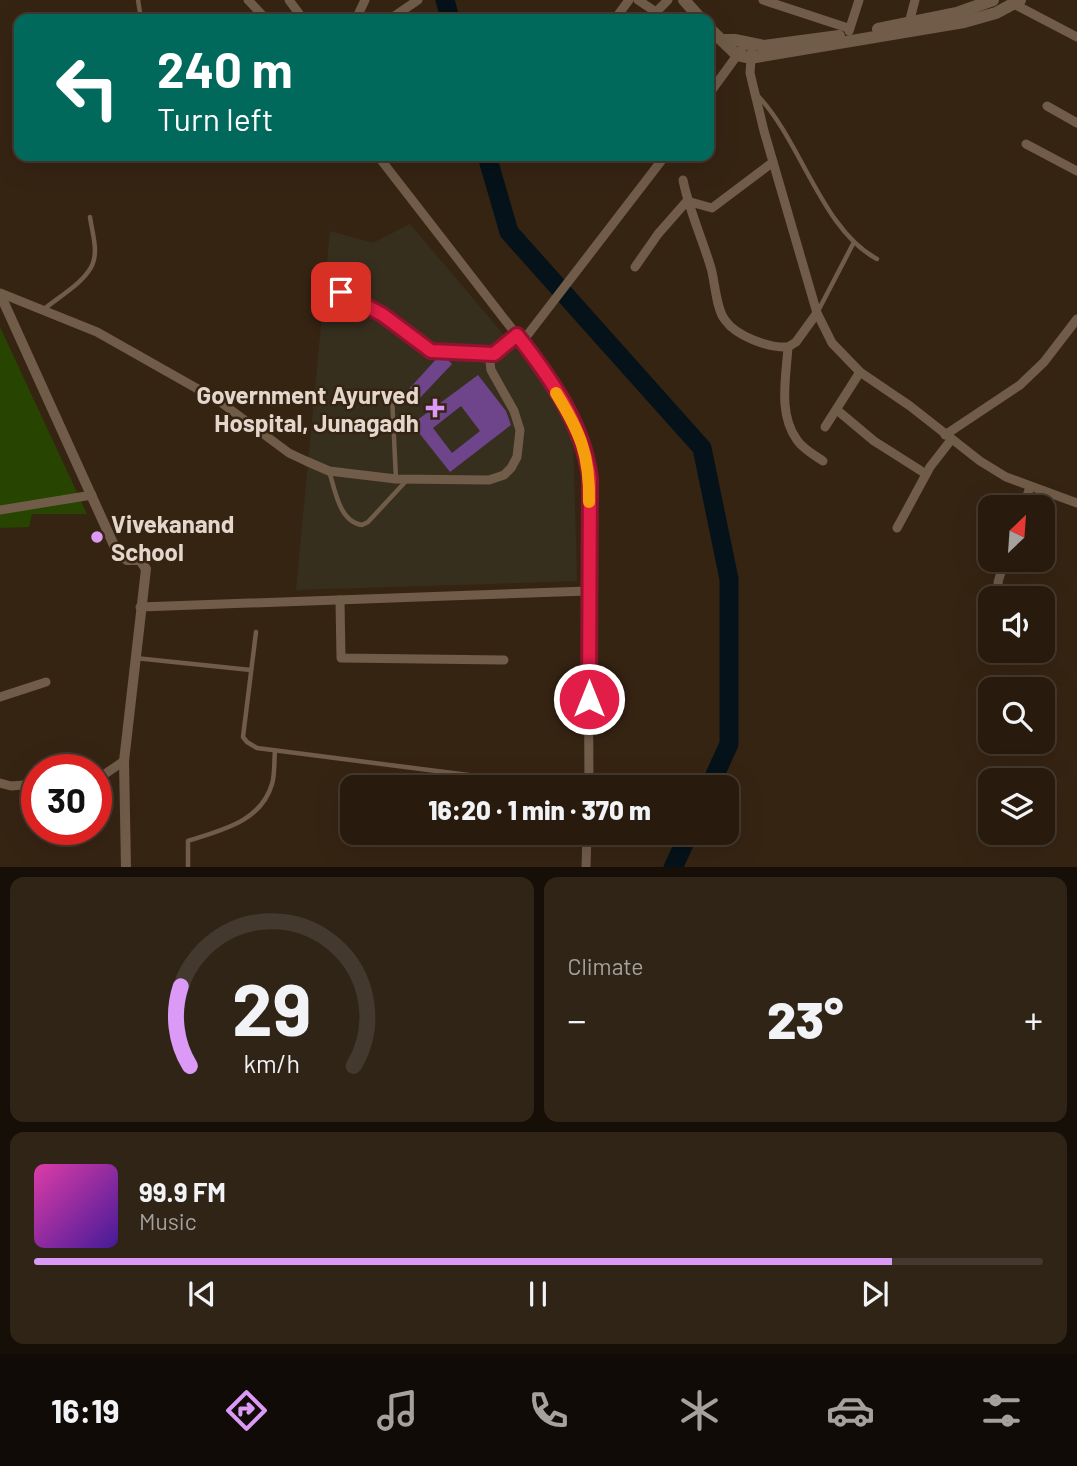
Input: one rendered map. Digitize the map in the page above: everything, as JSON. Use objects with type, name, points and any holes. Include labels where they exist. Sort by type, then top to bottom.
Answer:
[{"type":"main road","points":[[684,0],[697,14]]},
{"type":"main road","points":[[714,32],[737,55],[750,49],[849,35],[995,3],[1017,2]]},
{"type":"main road","points":[[849,35],[964,22],[995,3]]},
{"type":"main road","points":[[722,40],[736,40],[750,49]]},
{"type":"street","points":[[248,0],[261,14]]},
{"type":"street","points":[[397,14],[418,0]]},
{"type":"street","points":[[638,0],[656,12],[668,0]]},
{"type":"street","points":[[762,0],[775,2],[849,35],[859,0]]},
{"type":"street","points":[[909,23],[915,0]]},
{"type":"street","points":[[1017,2],[1077,37]]},
{"type":"street","points":[[750,49],[750,73],[773,162],[817,313],[832,343],[860,373],[904,401],[980,461],[1006,477],[1077,503]]},
{"type":"street","points":[[714,87],[737,55]]},
{"type":"street","points":[[1047,106],[1077,122]]},
{"type":"street","points":[[1026,144],[1077,171]]},
{"type":"street","points":[[382,161],[540,365],[570,415],[587,457],[590,478],[589,775]]},
{"type":"street","points":[[0,293],[97,332],[219,401],[289,453],[329,471],[396,479],[489,481],[504,475],[511,468],[517,457],[520,430],[514,411],[491,370],[490,362],[494,354],[520,339],[661,161]]},
{"type":"street","points":[[687,201],[712,208],[773,162]]},
{"type":"street","points":[[683,180],[687,201],[711,267],[721,314],[726,323],[766,344],[788,348],[796,342],[817,313]]},
{"type":"street","points":[[635,267],[657,234],[687,201]]},
{"type":"street","points":[[0,293],[117,552],[127,560],[140,560],[146,569],[124,761],[126,867]]},
{"type":"street","points":[[897,528],[948,437],[1020,385],[1044,362],[1077,319]]},
{"type":"street","points":[[788,348],[785,404],[788,423],[798,441],[823,461]]},
{"type":"street","points":[[825,427],[860,373]]},
{"type":"street","points":[[837,410],[874,441],[926,474]]},
{"type":"street","points":[[1027,495],[1030,487]]},
{"type":"street","points":[[0,510],[92,495]]},
{"type":"street","points":[[140,607],[588,591]]},
{"type":"street","points":[[340,600],[341,658],[503,660]]},
{"type":"street","points":[[0,696],[46,682]]},
{"type":"street","points":[[112,769],[124,761]]},
{"type":"street","points":[[0,783],[21,785]]},
{"type":"street","points":[[588,845],[589,867]]},
{"type":"lane","points":[[755,93],[775,117],[830,211],[854,242],[877,259]]},
{"type":"lane","points":[[43,310],[84,276],[92,264],[94,246],[90,218]]},
{"type":"lane","points":[[817,313],[854,242]]},
{"type":"lane","points":[[341,292],[383,315],[431,351],[494,354]]},
{"type":"lane","points":[[393,397],[396,479]]},
{"type":"lane","points":[[329,471],[340,506],[349,520],[362,525],[368,522],[408,479]]},
{"type":"lane","points":[[256,632],[243,737],[247,742],[257,748],[275,751],[466,775]]},
{"type":"lane","points":[[134,657],[251,670]]},
{"type":"lane","points":[[188,867],[188,841],[235,825],[261,805],[272,783],[275,751]]},
{"type":"shaded area","name":"Government Ayurved Hospital, Junagadh","points":[[410,224],[541,379],[573,436],[577,581],[296,590],[330,231],[373,243]]},
{"type":"green space","points":[[0,327],[87,514],[32,514],[29,527],[0,528]]},
{"type":"building","points":[[439,356],[444,356],[452,364],[417,401],[409,389]]},
{"type":"building","points":[[478,375],[506,411],[511,425],[450,472],[412,424]],"holes":[[[461,406],[480,431],[452,453],[433,428]]]},
{"type":"waterway","points":[[445,0],[449,14]]},
{"type":"waterway","points":[[488,161],[509,232],[702,448],[729,579],[729,744],[715,775]]},
{"type":"waterway","points":[[673,867],[684,845]]},
{"type":"slow traffic","points":[[556,393],[570,415],[587,457],[589,502]]},
{"type":"place","name":"Government Ayurved Hospital, Junagadh","points":[[435,408]]},
{"type":"place","name":"Vivekanand School","points":[[97,537]]},
{"type":"route","points":[[341,292],[383,315],[423,348],[431,351],[494,354],[517,335],[540,365],[570,415],[587,457],[590,478],[589,699]]}]
